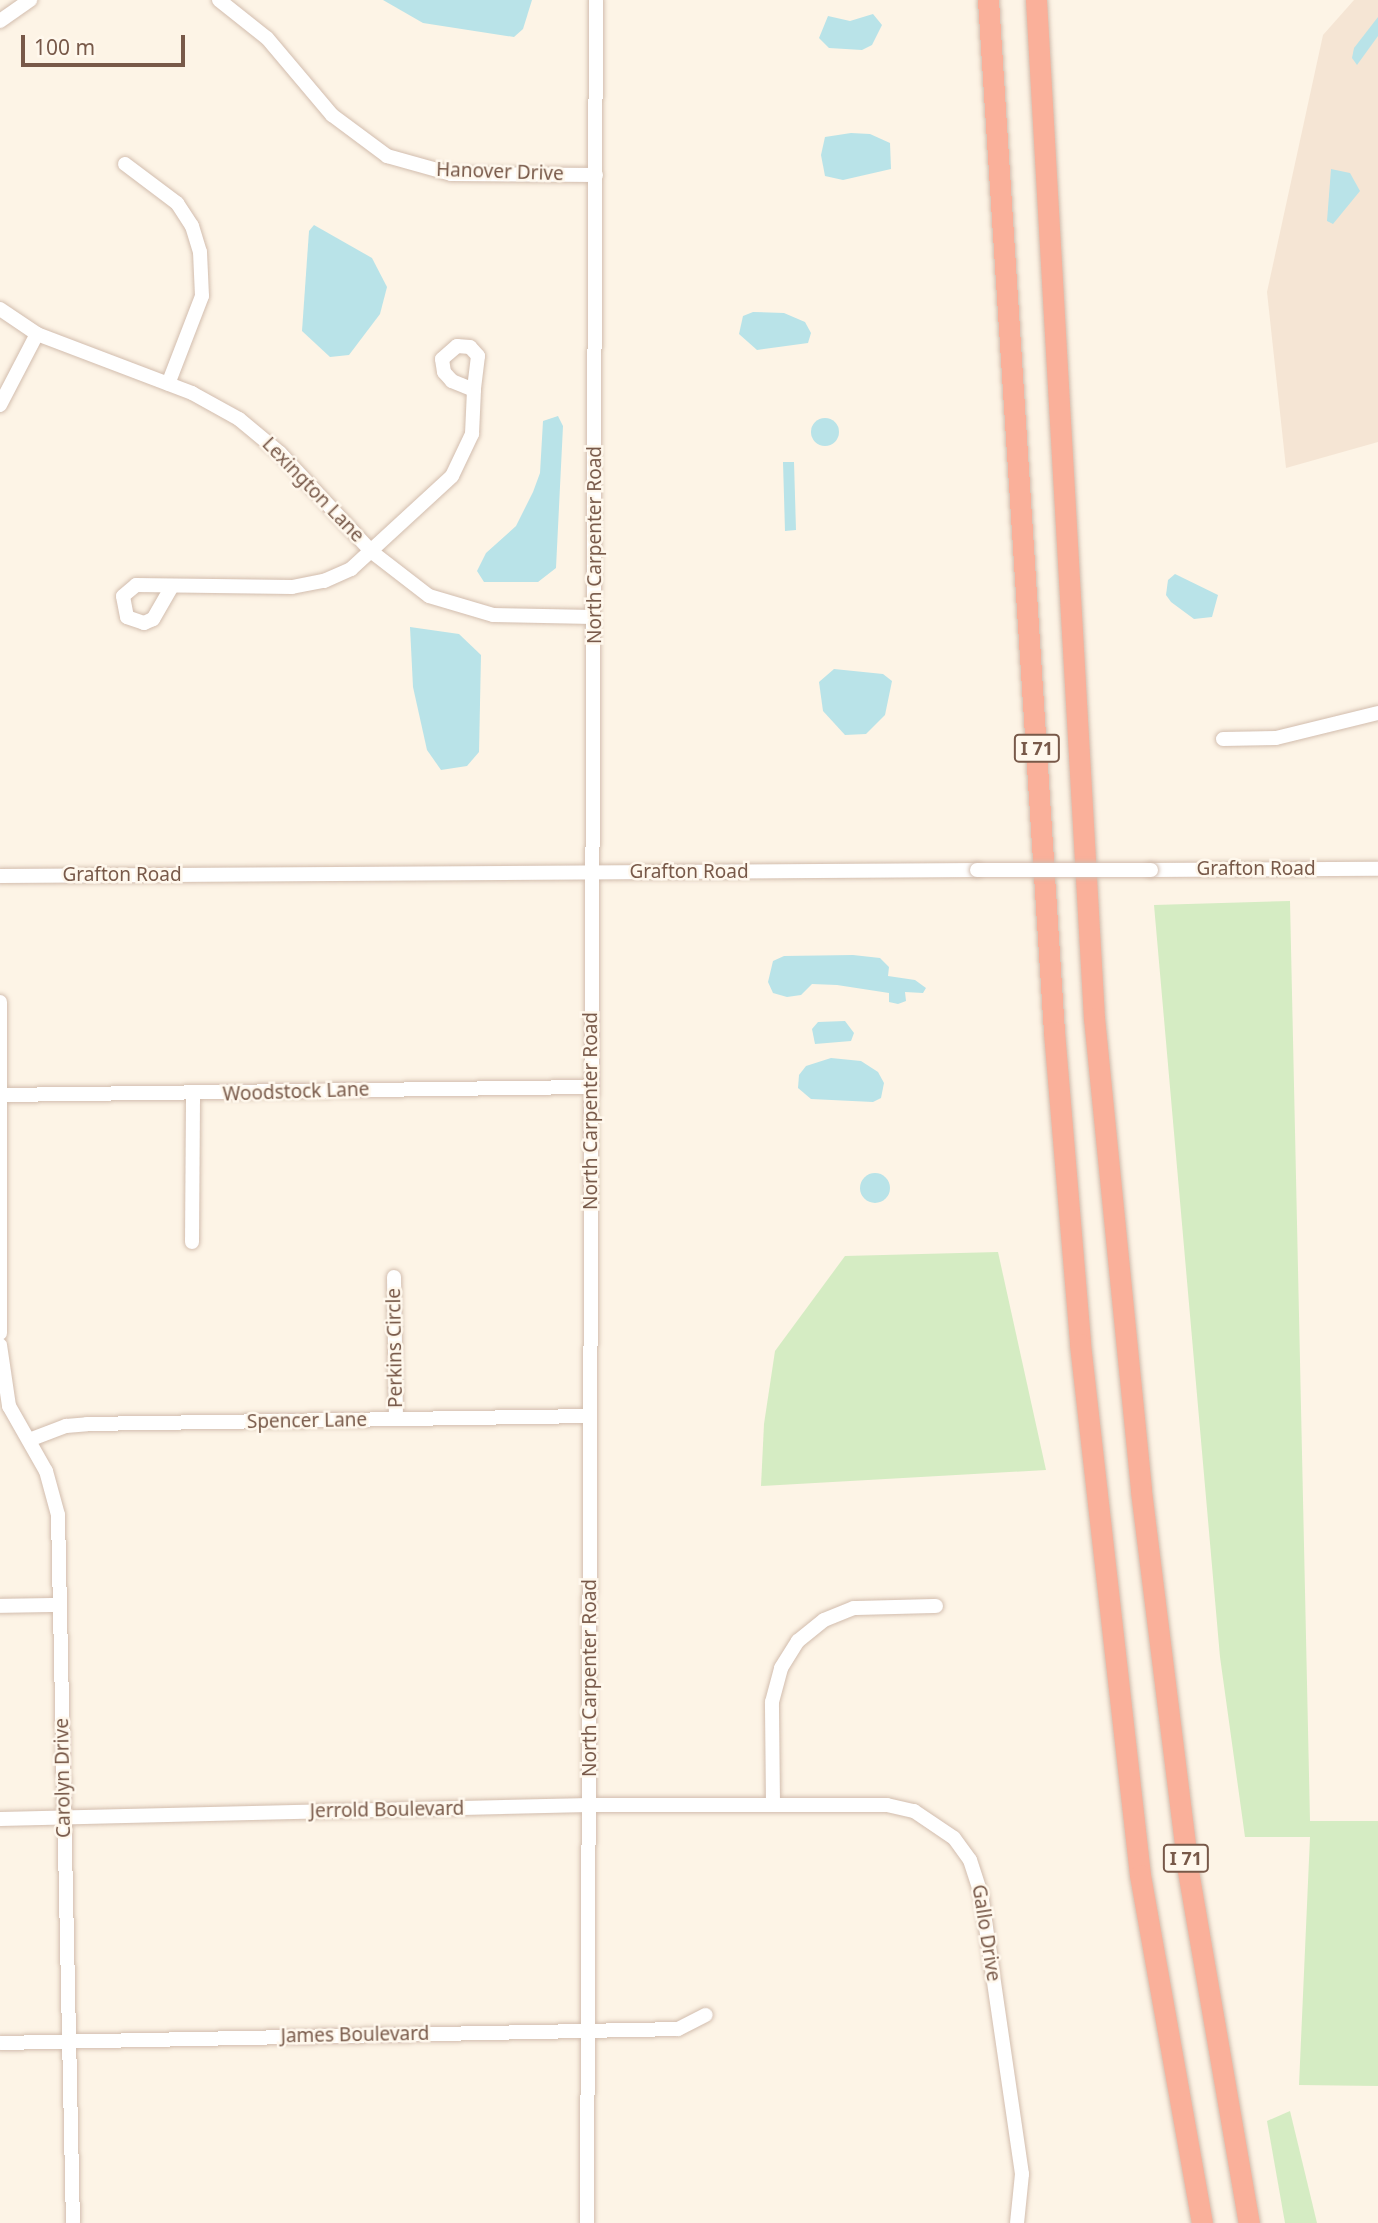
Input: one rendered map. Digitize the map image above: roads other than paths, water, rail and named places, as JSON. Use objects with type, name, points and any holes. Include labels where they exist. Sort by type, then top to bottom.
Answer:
[{"type":"highway","name":"I 71","points":[[988,0],[1054,1031],[1080,1344],[1140,1875],[1202,2223]]},
{"type":"highway","name":"I 71","points":[[1036,0],[1096,1032],[1141,1491],[1188,1871],[1249,2223]]},
{"type":"street","points":[[0,21],[30,0]]},
{"type":"street","name":"Hanover Drive","points":[[219,0],[267,38],[332,116],[387,156],[451,174],[596,175]]},
{"type":"street","name":"North Carpenter Road","points":[[587,2223],[596,0]]},
{"type":"street","points":[[125,164],[177,203],[192,226],[201,252],[202,296],[168,384]]},
{"type":"street","name":"Lexington Lane","points":[[0,309],[37,334],[219,405],[258,433],[372,552],[406,582],[455,606],[508,616],[593,617]]},
{"type":"street","points":[[0,405],[37,334]]},
{"type":"street","points":[[171,588],[310,585],[343,573],[372,552],[457,467],[473,425],[474,390]]},
{"type":"street","points":[[1223,739],[1276,738],[1378,713]]},
{"type":"street","name":"Grafton Road","points":[[0,876],[1378,869]]},
{"type":"street","points":[[0,1002],[0,1333]]},
{"type":"street","name":"Woodstock Lane","points":[[1,1095],[193,1095],[592,1087]]},
{"type":"street","points":[[192,1242],[193,1095]]},
{"type":"street","name":"Perkins Circle","points":[[394,1277],[397,1419]]},
{"type":"street","name":"Carolyn Drive","points":[[0,1345],[1,1376],[9,1406],[29,1440],[56,1500],[73,2223]]},
{"type":"street","name":"Spencer Lane","points":[[29,1440],[66,1426],[87,1424],[589,1416]]},
{"type":"street","points":[[0,1606],[59,1605]]},
{"type":"street","points":[[773,1804],[772,1702],[780,1668],[798,1641],[824,1620],[855,1608],[936,1606]]},
{"type":"street","name":"Jerrold Boulevard","points":[[0,1819],[589,1805],[773,1804]]},
{"type":"street","name":"Gallo Drive","points":[[773,1804],[901,1807],[941,1825],[965,1852],[981,1892],[1022,2174],[1017,2223]]},
{"type":"street","name":"James Boulevard","points":[[0,2043],[678,2029],[706,2015]]},
{"type":"water","points":[[383,0],[532,0],[523,29],[514,37],[423,23]]},
{"type":"water","points":[[873,14],[882,25],[872,45],[862,50],[829,48],[819,38],[828,16],[850,21]]},
{"type":"water","points":[[1378,17],[1378,36],[1357,65],[1352,58],[1354,48]]},
{"type":"water","points":[[851,133],[870,134],[890,143],[891,169],[843,180],[825,176],[821,155],[825,137]]},
{"type":"water","points":[[1331,169],[1350,173],[1360,191],[1333,224],[1327,221]]},
{"type":"water","points":[[314,225],[372,258],[387,287],[380,314],[349,355],[330,357],[302,331],[309,231]]},
{"type":"water","points":[[753,312],[784,313],[805,322],[811,333],[808,343],[757,350],[739,334],[743,316]]},
{"type":"water","points":[[558,416],[563,426],[556,568],[538,582],[484,582],[477,571],[486,553],[516,526],[540,473],[543,421]]},
{"type":"water","points":[[825,418],[835,422],[839,432],[835,442],[825,446],[815,442],[811,432],[815,422]]},
{"type":"water","points":[[783,462],[794,462],[796,530],[785,531]]},
{"type":"water","points":[[1175,574],[1218,595],[1212,617],[1194,619],[1171,602],[1166,595],[1168,580]]},
{"type":"water","points":[[410,627],[459,634],[481,655],[479,752],[467,766],[441,770],[427,750],[413,687]]},
{"type":"water","points":[[834,669],[883,674],[892,681],[885,715],[866,734],[845,735],[823,711],[819,682]]},
{"type":"water","points":[[853,955],[880,958],[889,967],[888,976],[915,980],[926,988],[923,993],[905,992],[906,1001],[898,1004],[889,1002],[889,993],[837,985],[812,984],[801,995],[787,997],[773,993],[768,982],[773,961],[784,956]]},
{"type":"water","points":[[845,1021],[854,1033],[851,1041],[815,1044],[812,1029],[818,1022]]},
{"type":"water","points":[[831,1058],[861,1061],[878,1072],[884,1083],[881,1098],[873,1102],[811,1099],[798,1088],[799,1075],[806,1066]]},
{"type":"water","points":[[875,1173],[881,1174],[889,1182],[889,1194],[881,1202],[875,1203],[869,1202],[861,1194],[860,1188],[861,1182],[869,1174]]}]
